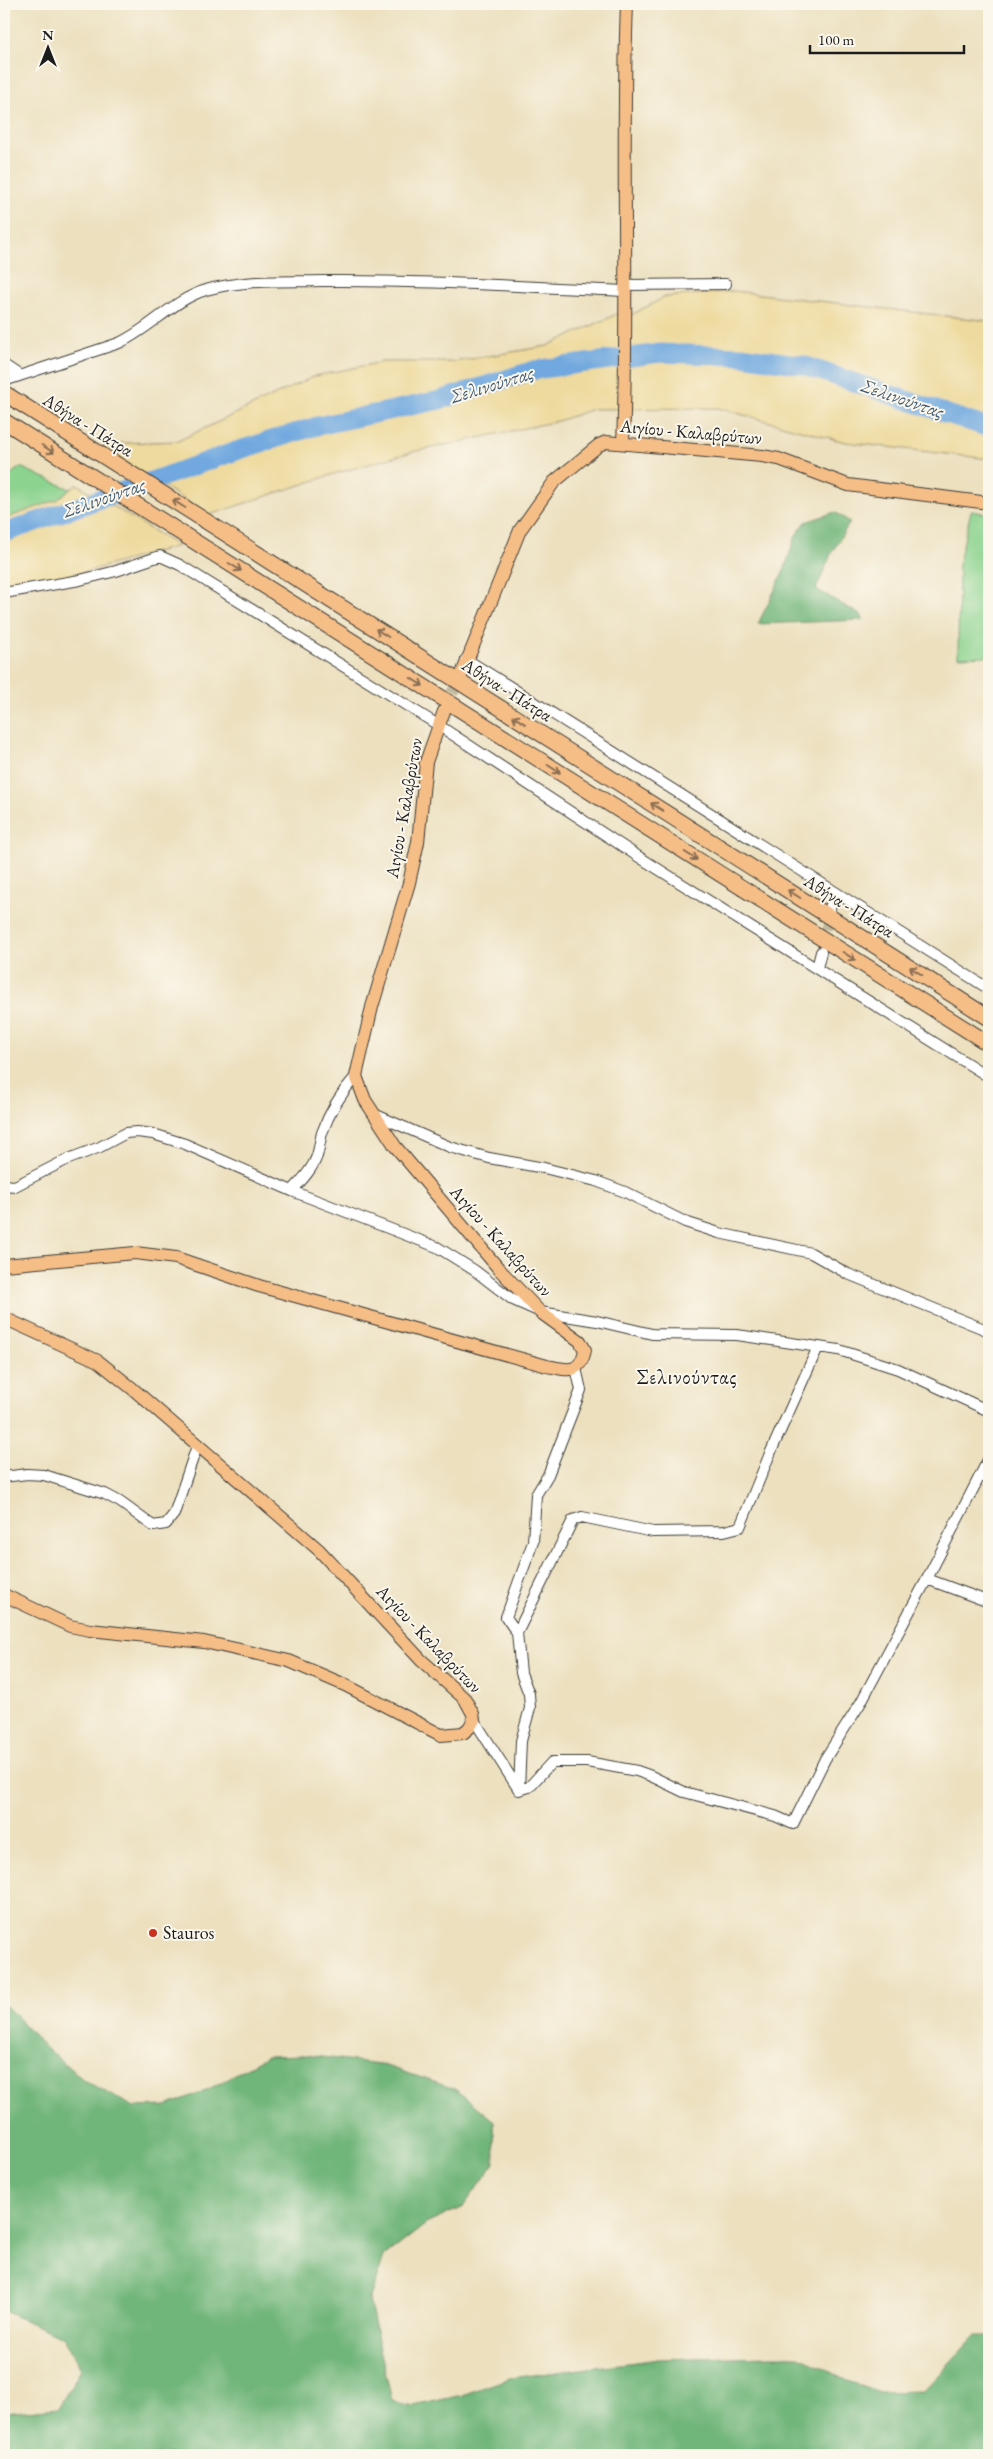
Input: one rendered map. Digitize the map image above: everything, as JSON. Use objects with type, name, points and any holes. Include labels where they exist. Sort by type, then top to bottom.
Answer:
[{"type":"highway","name":"Αθήνα - Πάτρα","points":[[4,393],[989,1018]]},
{"type":"highway","points":[[6,422],[989,1044]]},
{"type":"main road","points":[[623,442],[626,312],[624,80],[627,4]]},
{"type":"main road","name":"Αιγίου - Καλαβρύτων","points":[[461,676],[466,659],[520,530],[540,499],[554,482],[599,445],[606,442],[623,442],[762,456],[779,459],[848,485],[989,503]]},
{"type":"main road","name":"Αιγίου - Καλαβρύτων","points":[[444,711],[426,762],[418,842],[409,883],[372,1007],[356,1076],[365,1100],[395,1146],[499,1269],[540,1312],[580,1341],[585,1350],[581,1364],[576,1368]]},
{"type":"main road","points":[[4,1265],[135,1253],[176,1258],[259,1286],[547,1366],[564,1370],[576,1368]]},
{"type":"main road","name":"Αιγίου - Καλαβρύτων","points":[[4,1318],[98,1361],[133,1389],[335,1565],[421,1660],[465,1699],[474,1720],[463,1733],[441,1735],[345,1685],[289,1661],[204,1642],[70,1626],[4,1595]]},
{"type":"street","points":[[4,381],[118,343],[135,335],[189,297],[207,290],[238,284],[356,281],[626,288],[726,284]]},
{"type":"street","points":[[4,365],[19,375]]},
{"type":"street","points":[[4,593],[80,580],[116,571],[160,556],[180,565],[438,725],[639,857],[989,1077]]},
{"type":"street","points":[[466,659],[610,748],[989,989]]},
{"type":"street","points":[[829,911],[835,892]]},
{"type":"street","points":[[817,968],[821,952]]},
{"type":"street","points":[[292,1191],[312,1166],[329,1119],[346,1088],[356,1076]]},
{"type":"street","points":[[374,1114],[450,1147],[489,1158],[544,1168],[604,1184],[626,1192],[685,1222],[718,1233],[811,1253],[848,1274],[989,1331]]},
{"type":"street","points":[[4,1184],[15,1186],[66,1160],[100,1147],[118,1136],[137,1132],[152,1134],[184,1144],[292,1191],[437,1247],[474,1270],[513,1300],[540,1312],[597,1321],[652,1334],[737,1335],[853,1354],[893,1367],[989,1411]]},
{"type":"street","points":[[4,1259],[23,1264]]},
{"type":"street","points":[[517,1632],[577,1517],[653,1532],[724,1531],[740,1527],[769,1456],[818,1347]]},
{"type":"street","points":[[520,1790],[521,1741],[530,1708],[529,1694],[520,1667],[517,1632],[506,1617],[532,1542],[536,1495],[548,1475],[581,1390],[576,1368]]},
{"type":"street","points":[[4,1477],[36,1474],[53,1477],[105,1494],[120,1502],[150,1524],[161,1526],[169,1522],[174,1514],[197,1446]]},
{"type":"street","points":[[520,1790],[526,1789],[552,1762],[587,1762],[651,1776],[684,1792],[775,1816],[793,1824],[825,1759],[860,1704],[989,1458]]},
{"type":"street","points":[[927,1579],[989,1602]]},
{"type":"street","points":[[474,1720],[520,1790]]},
{"type":"green space","points":[[20,467],[70,489],[57,500],[4,519],[4,480]]},
{"type":"green space","points":[[971,511],[989,514],[989,656],[958,657],[959,562]]},
{"type":"green space","points":[[835,512],[850,522],[831,554],[816,589],[862,616],[863,620],[758,624],[784,571],[796,535],[806,522]]},
{"type":"green space","points":[[4,2004],[47,2049],[85,2081],[134,2107],[166,2106],[209,2089],[267,2056],[305,2055],[380,2064],[455,2089],[494,2121],[495,2163],[463,2207],[426,2224],[384,2257],[369,2300],[392,2401],[414,2406],[462,2395],[510,2378],[659,2359],[770,2356],[799,2356],[848,2381],[880,2392],[923,2391],[975,2336],[989,2336],[989,2455],[4,2455],[4,2413],[58,2408],[81,2369],[64,2338],[4,2311]]},
{"type":"sand","points":[[734,291],[989,321],[989,459],[845,442],[718,408],[593,409],[558,421],[412,452],[337,473],[209,515],[100,447],[124,443],[178,441],[315,376],[382,362],[453,362],[547,346],[617,314],[633,314],[665,297]]},
{"type":"sand","points":[[77,484],[178,546],[74,575],[4,591],[4,519],[57,500]]},
{"type":"waterway","name":"Σελινούντας","points":[[4,533],[239,450],[317,426],[440,400],[534,370],[660,353],[742,356],[803,365],[989,428]]},
{"type":"tunnel","points":[[444,709],[461,676]]},
{"type":"tunnel","points":[[823,944],[829,912]]},
{"type":"place","name":"Stauros","points":[[153,1933]]},
{"type":"district","name":"Σελινούντας","points":[[687,1377]]}]
